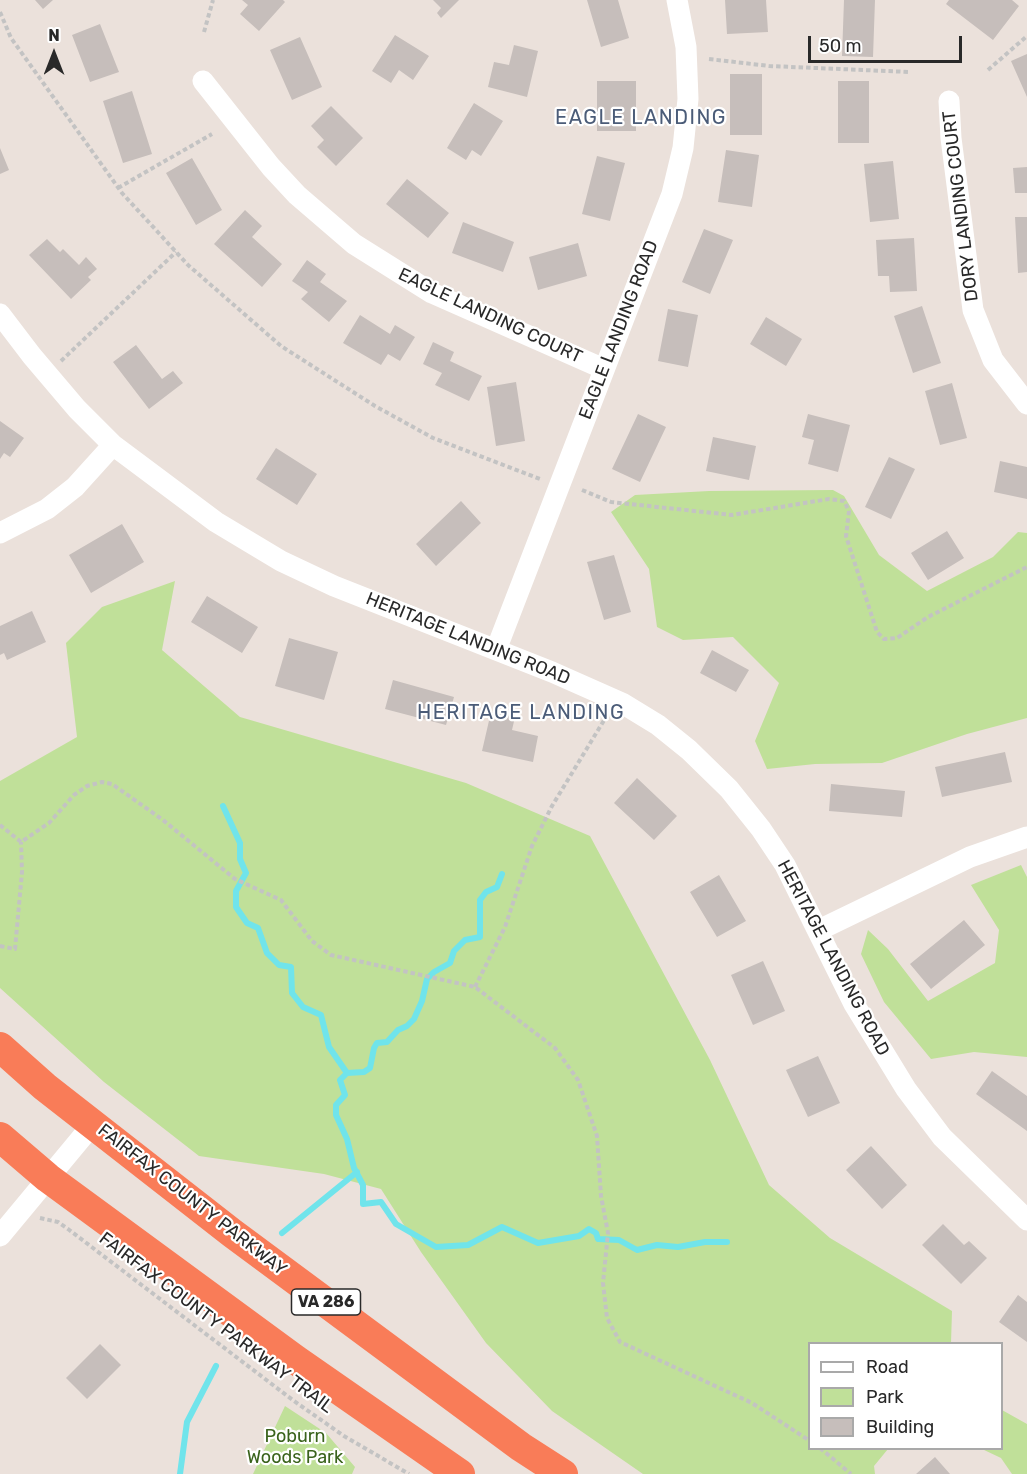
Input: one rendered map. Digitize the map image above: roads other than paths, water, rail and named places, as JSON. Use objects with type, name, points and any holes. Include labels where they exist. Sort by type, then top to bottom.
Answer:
[{"type":"highway","name":"FAIRFAX COUNTY PARKWAY","points":[[0,1047],[45,1087],[232,1233],[521,1447],[563,1474]]},
{"type":"highway","points":[[0,1137],[48,1178],[296,1360],[460,1474]]},
{"type":"street","name":"EAGLE LANDING ROAD","points":[[496,650],[672,194],[683,148],[688,99],[687,69],[677,0]]},
{"type":"street","name":"EAGLE LANDING COURT","points":[[203,81],[271,167],[297,195],[354,244],[432,293],[604,369]]},
{"type":"street","name":"DORY LANDING COURT","points":[[949,101],[951,138],[973,310],[993,360],[1027,404]]},
{"type":"street","name":"HERITAGE LANDING ROAD","points":[[0,314],[47,374],[113,445],[216,522],[281,561],[334,586],[622,703],[658,725],[689,750],[729,789],[761,829],[785,865],[854,1004],[906,1089],[942,1137],[1027,1220]]},
{"type":"street","points":[[0,533],[25,522],[63,496],[96,467],[113,445]]},
{"type":"street","points":[[819,930],[970,857],[1027,837]]},
{"type":"street","points":[[0,1236],[93,1124]]},
{"type":"waterway","points":[[223,806],[240,843],[240,859],[246,873],[236,891],[236,907],[247,923],[258,928],[267,953],[279,965],[291,967],[292,993],[303,1007],[321,1015],[329,1047],[347,1073]]},
{"type":"waterway","points":[[502,874],[497,887],[486,892],[480,900],[480,937],[465,940],[454,951],[450,963],[427,979],[422,1001],[414,1019],[407,1026],[398,1030],[387,1042],[377,1043],[370,1068],[364,1072],[347,1073],[340,1080],[345,1095],[336,1105],[336,1115],[347,1139],[354,1168],[363,1185],[363,1204],[381,1202],[396,1224],[436,1247],[468,1245],[502,1227],[538,1243],[579,1236],[589,1229],[596,1233],[598,1239],[619,1240],[637,1250],[657,1245],[678,1247],[705,1242],[727,1242]]},
{"type":"waterway","points":[[282,1233],[357,1172]]},
{"type":"waterway","points":[[180,1474],[187,1422],[216,1366]]},
{"type":"district","name":"EAGLE LANDING","points":[[641,118]]},
{"type":"district","name":"HERITAGE LANDING","points":[[521,713]]},
{"type":"park label","name":"Poburn Woods Park","points":[[295,1447]]}]
